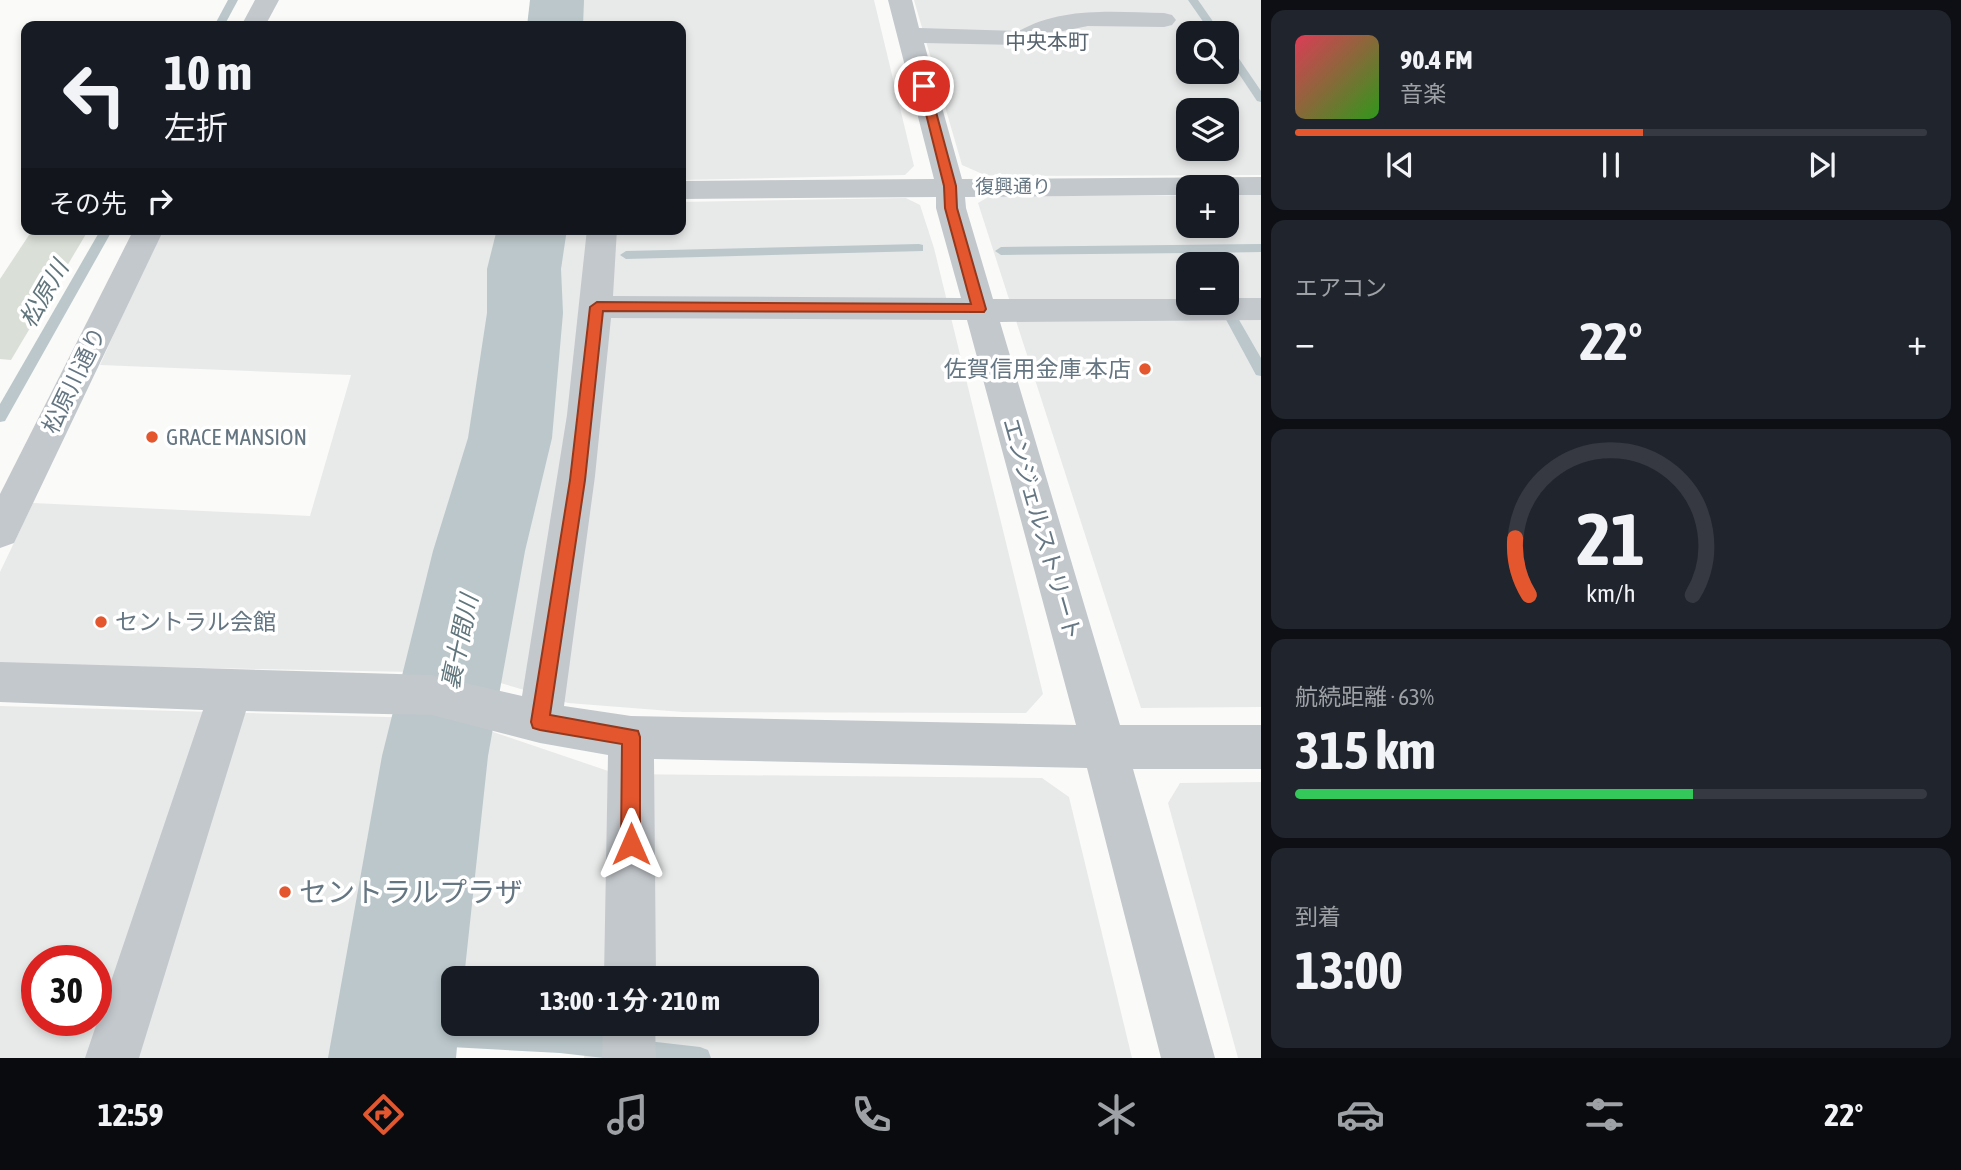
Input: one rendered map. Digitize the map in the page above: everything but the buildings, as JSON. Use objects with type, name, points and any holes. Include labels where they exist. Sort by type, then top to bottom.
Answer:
[{"type":"street","points":[[256,21],[267,0]]},
{"type":"street","name":"エンジェルストリート","points":[[900,0],[950,186],[951,208],[1104,747],[1188,1058]]},
{"type":"street","points":[[911,35],[1024,38],[1041,28],[1087,19],[1164,20]]},
{"type":"street","name":"復興通り","points":[[686,190],[950,186],[1261,186]]},
{"type":"street","name":"松原川通り","points":[[0,532],[146,235]]},
{"type":"street","points":[[540,722],[578,480],[597,307],[602,235]]},
{"type":"street","points":[[597,307],[979,309],[1009,312],[1176,310]]},
{"type":"street","points":[[0,682],[451,699],[540,722],[631,737],[1104,747],[1261,747]]},
{"type":"street","points":[[112,1058],[230,691]]},
{"type":"street","points":[[630,966],[631,737]]},
{"type":"street","points":[[629,1036],[629,1058]]},
{"type":"shaded area","points":[[562,0],[874,0],[914,166],[905,175],[686,180],[686,21],[556,21]]},
{"type":"shaded area","points":[[914,0],[1261,0],[1261,175],[987,176],[962,165]]},
{"type":"shaded area","points":[[1239,195],[1261,195],[1261,707],[1141,708],[978,203],[990,196],[1176,196],[1176,238],[1239,238]]},
{"type":"shaded area","points":[[906,198],[920,205],[934,248],[1043,694],[1026,713],[683,712],[568,703],[467,673],[0,664],[0,572],[33,503],[310,516],[351,375],[100,365],[158,235],[686,235],[686,202]]},
{"type":"shaded area","points":[[29,235],[85,235],[11,360],[0,359],[0,279]]},
{"type":"shaded area","points":[[0,706],[422,718],[359,1058],[0,1058]]},
{"type":"shaded area","points":[[464,722],[617,774],[1042,778],[1069,797],[1132,1058],[584,1058],[587,1036],[819,1036],[819,966],[441,966],[441,1006],[427,1005]]},
{"type":"shaded area","points":[[1261,782],[1261,1058],[1238,1058],[1168,803],[1180,783]]},
{"type":"waterway","name":"松原川","points":[[222,21],[233,0]]},
{"type":"waterway","name":"裏十間川","points":[[555,21],[557,0]]},
{"type":"waterway","points":[[1193,0],[1208,21]]},
{"type":"waterway","points":[[1239,67],[1261,99]]},
{"type":"waterway","name":"松原川","points":[[0,417],[104,235]]},
{"type":"waterway","name":"裏十間川","points":[[392,1058],[435,756],[479,551],[510,438],[525,313],[524,269],[531,235]]},
{"type":"waterway","points":[[626,255],[919,248]]},
{"type":"waterway","points":[[1194,249],[1261,248]]},
{"type":"waterway","points":[[1001,251],[1194,249]]},
{"type":"waterway","points":[[1231,315],[1261,371]]},
{"type":"waterway","points":[[396,1033],[560,1042],[700,1058]]},
{"type":"place","name":"佐賀信用金庫 本店","points":[[1145,369]]},
{"type":"place","name":"GRACE MANSION","points":[[152,437]]},
{"type":"place","name":"セントラル会館","points":[[101,622]]},
{"type":"place","name":"セントラルプラザ","points":[[285,892]]},
{"type":"district","name":"中央本町","points":[[1047,42]]},
{"type":"route","points":[[631,844],[631,737],[540,722],[578,480],[597,307],[979,309],[951,208],[950,186],[924,86]]}]
